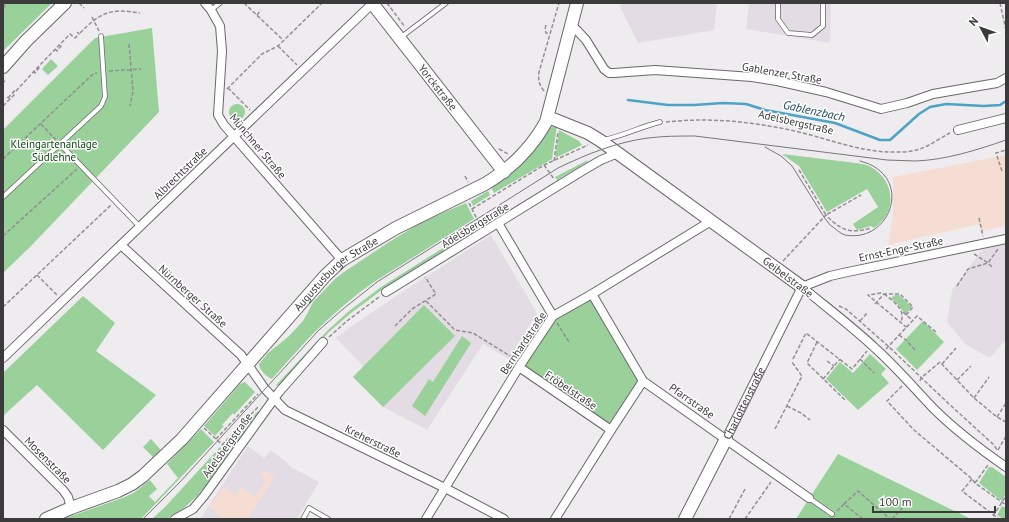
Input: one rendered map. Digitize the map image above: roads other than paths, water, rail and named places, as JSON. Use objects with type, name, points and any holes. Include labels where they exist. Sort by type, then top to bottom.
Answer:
[{"type":"main road","points":[[3,67],[26,40],[65,3]]},
{"type":"main road","name":"Yorckstraße","points":[[373,3],[404,35],[504,172]]},
{"type":"main road","name":"Augustusburger Straße","points":[[46,519],[118,491],[132,484],[143,476],[182,439],[325,276],[342,260],[401,225],[485,184],[504,172],[518,160],[540,133],[548,117],[578,3]]},
{"type":"main road","name":"Geibelstraße","points":[[548,117],[588,133],[601,140],[802,286]]},
{"type":"main road","name":"Charlottenstraße","points":[[685,519],[726,439]]},
{"type":"street","name":"Münchner Straße","points":[[204,3],[211,10],[220,26],[222,38],[218,116],[224,125],[342,260]]},
{"type":"street","name":"Albrechtstraße","points":[[3,358],[373,3]]},
{"type":"street","name":"Gablenzer Straße","points":[[572,25],[586,40],[604,69],[609,73],[655,70],[752,77],[826,92],[881,109],[907,103],[933,94],[997,83],[1006,78]]},
{"type":"street","points":[[958,130],[1006,118]]},
{"type":"street","name":"Adelsbergstraße","points":[[386,292],[582,171],[601,160],[618,153]]},
{"type":"street","name":"Bernhardstraße","points":[[426,519],[520,365],[553,316],[592,294],[711,221]]},
{"type":"street","points":[[498,223],[553,316]]},
{"type":"street","name":"Ernst-Enge-Straße","points":[[802,286],[836,274],[1006,239]]},
{"type":"street","name":"Nürnberger Straße","points":[[121,245],[241,355],[248,364]]},
{"type":"street","name":"Geibelstraße","points":[[802,286],[872,345],[898,370],[916,391],[953,426],[996,454],[1006,467]]},
{"type":"street","name":"Charlottenstraße","points":[[726,439],[802,286]]},
{"type":"street","name":"Pfarrstraße","points":[[592,294],[643,381],[809,498]]},
{"type":"street","name":"Adelsbergstraße","points":[[175,519],[193,509],[204,496],[274,399],[323,342]]},
{"type":"street","name":"Kreherstraße","points":[[248,364],[264,387],[285,410],[445,488],[504,519]]},
{"type":"street","name":"Fröbelstraße","points":[[520,365],[611,430]]},
{"type":"street","points":[[555,519],[643,381]]},
{"type":"street","name":"Mosenstraße","points":[[3,430],[63,490],[68,497],[71,508]]},
{"type":"lane","points":[[211,10],[220,3]]},
{"type":"lane","points":[[404,35],[446,3]]},
{"type":"lane","points":[[778,3],[778,18],[788,33],[812,35],[823,26],[823,3]]},
{"type":"lane","points":[[3,197],[101,106],[105,97],[101,36]]},
{"type":"lane","points":[[601,140],[618,137],[650,124],[660,122]]},
{"type":"lane","points":[[60,144],[140,227]]},
{"type":"lane","points":[[809,498],[832,514]]},
{"type":"lane","points":[[303,519],[309,508],[328,519]]},
{"type":"waterway","name":"Gablenzbach","points":[[628,100],[668,105],[723,103],[746,104],[765,110],[835,123],[880,140],[890,140],[919,114],[930,107],[946,104],[984,106],[1000,105],[1006,101]]},
{"type":"tram line","points":[[143,519],[180,482],[319,330],[343,309],[377,282],[558,168],[580,158],[625,142],[666,136],[695,136],[887,160],[915,161],[950,157],[1006,140]]},
{"type":"tram line","points":[[765,147],[781,156],[792,166],[830,225],[845,235],[853,236],[871,231],[880,225],[890,208],[892,198],[891,188],[887,178],[879,170],[868,163],[860,161]]},
{"type":"park label","name":"Kleingartenanlage Südlehne","points":[[54,150]]}]
